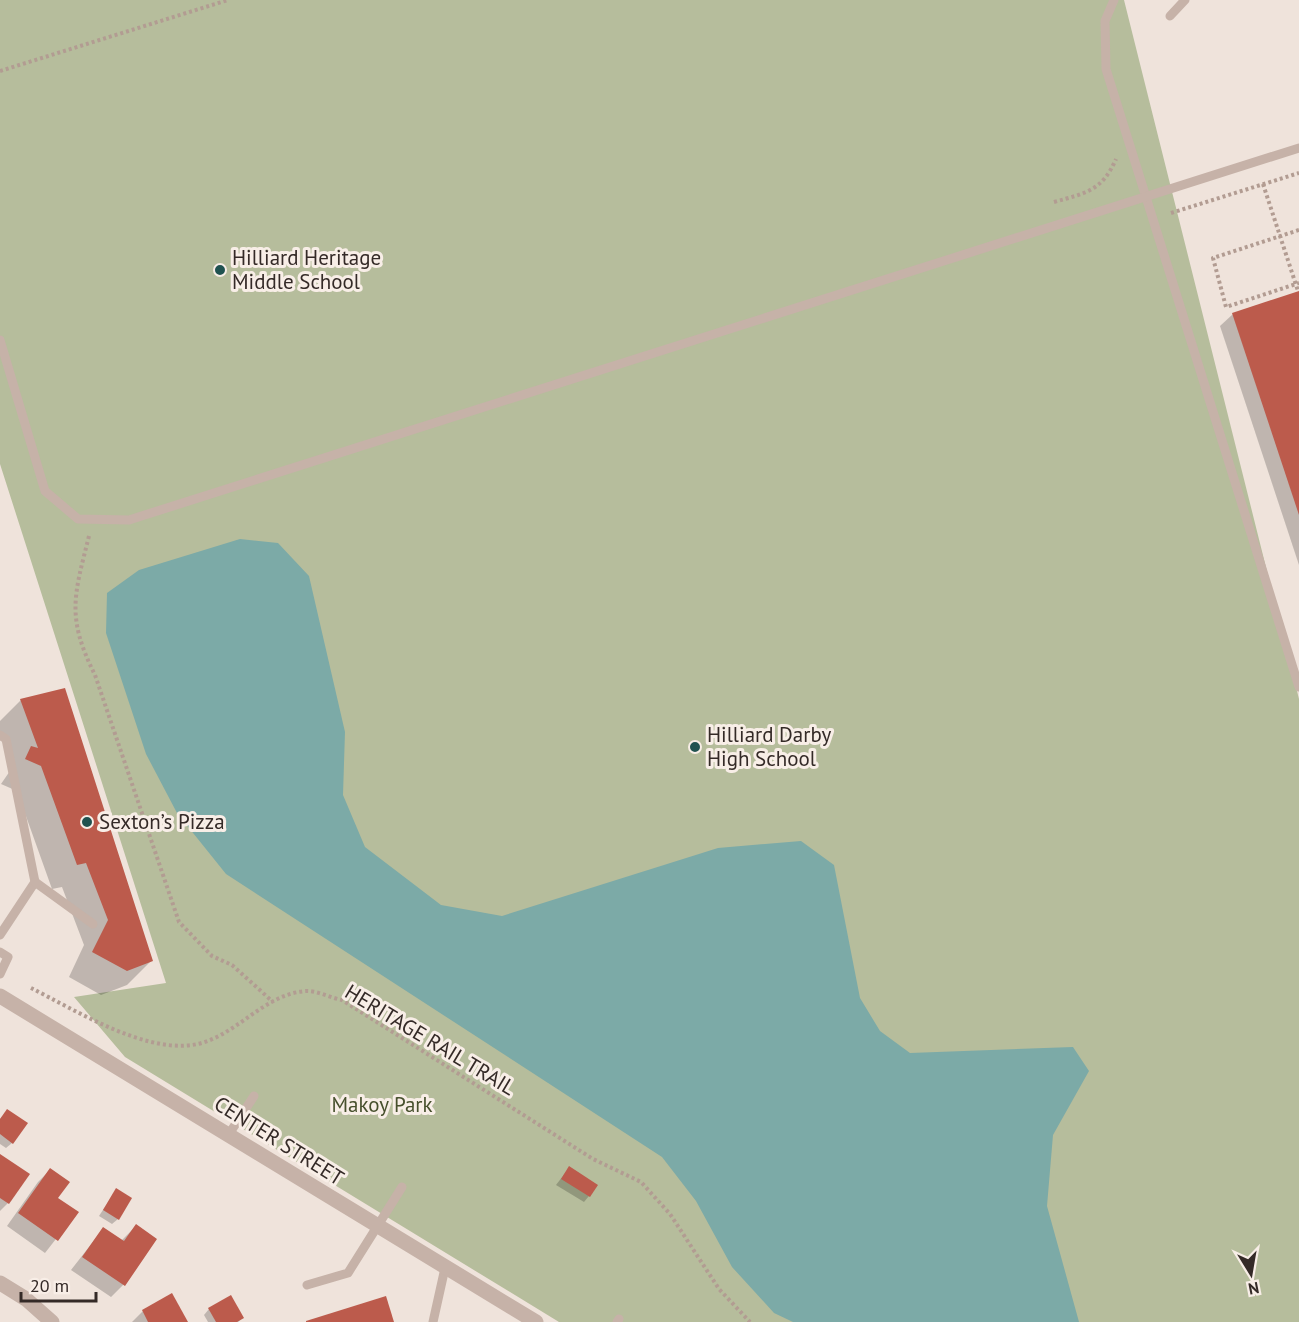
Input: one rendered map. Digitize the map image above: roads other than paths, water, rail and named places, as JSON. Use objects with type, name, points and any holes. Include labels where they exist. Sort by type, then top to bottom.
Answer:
[{"type":"street","name":"CENTER STREET","points":[[0,996],[536,1322]]},
{"type":"street","points":[[0,1283],[26,1299],[52,1322]]},
{"type":"lane","points":[[1114,0],[1105,21],[1106,69],[1148,196],[1299,687]]},
{"type":"lane","points":[[1170,16],[1185,0]]},
{"type":"lane","points":[[0,340],[45,491],[78,519],[129,520],[1299,148]]},
{"type":"lane","points":[[0,735],[6,739],[35,882],[93,924]]},
{"type":"lane","points":[[0,935],[35,882]]},
{"type":"lane","points":[[0,952],[8,957],[0,974]]},
{"type":"lane","points":[[229,1134],[254,1095]]},
{"type":"lane","points":[[307,1285],[348,1273],[402,1187]]},
{"type":"lane","points":[[434,1320],[445,1268]]},
{"type":"water","points":[[240,539],[278,543],[309,576],[345,732],[343,795],[365,847],[441,905],[502,916],[718,848],[801,841],[834,865],[860,998],[880,1031],[910,1053],[1073,1047],[1089,1071],[1053,1135],[1047,1206],[1079,1322],[793,1322],[774,1313],[732,1267],[696,1201],[662,1157],[226,874],[177,813],[146,754],[106,633],[107,593],[139,570]]},
{"type":"place","name":"Hilliard Heritage Middle School","points":[[220,270]]},
{"type":"place","name":"Hilliard Darby High School","points":[[695,747]]},
{"type":"place","name":"Sexton’s Pizza","points":[[87,822]]},
{"type":"park label","name":"Makoy Park","points":[[382,1105]]}]
